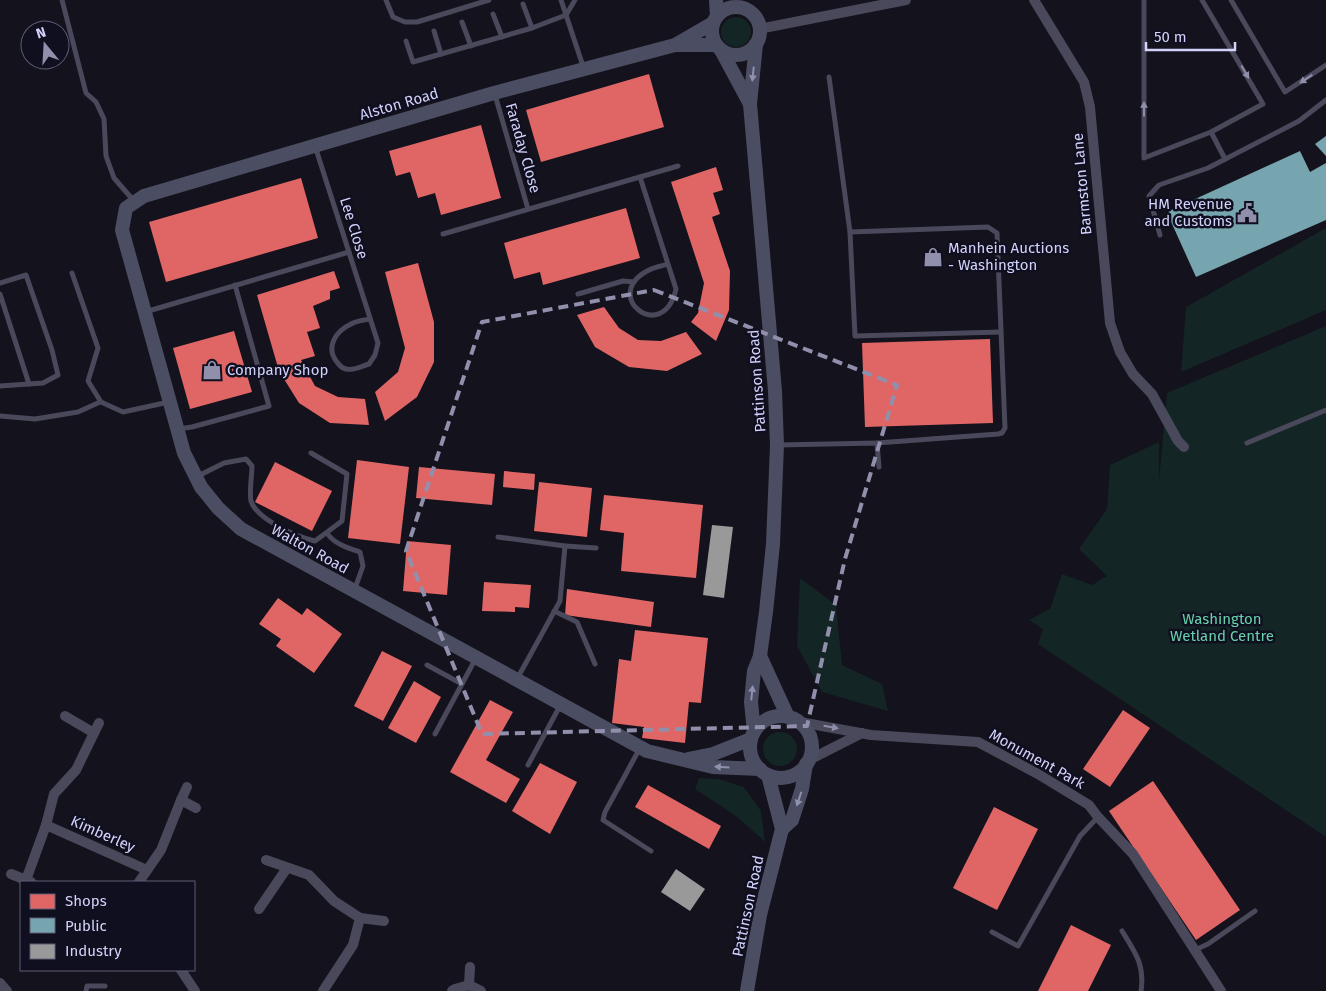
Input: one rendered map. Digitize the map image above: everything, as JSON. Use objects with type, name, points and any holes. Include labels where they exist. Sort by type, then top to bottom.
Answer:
[{"type":"street","points":[[715,20],[722,12],[731,8],[747,6],[755,18],[759,29],[759,37],[756,44],[750,51],[740,55],[728,54],[718,47],[713,37],[716,0]]},
{"type":"street","points":[[759,29],[906,0]]},
{"type":"street","name":"Barmston Lane","points":[[1034,0],[1084,82],[1090,108],[1110,323],[1120,352],[1133,374],[1152,394],[1178,441],[1184,447]]},
{"type":"street","name":"Alston Road","points":[[135,202],[144,196],[494,93],[675,45],[715,20]]},
{"type":"street","name":"Pattinson Road","points":[[752,736],[751,702],[754,672],[760,656],[773,544],[777,445],[775,391],[750,104],[756,44]]},
{"type":"street","name":"Alston Road","points":[[675,45],[718,47]]},
{"type":"street","name":"Pattinson Road","points":[[718,47],[750,104]]},
{"type":"street","name":"Walton Road","points":[[135,202],[126,208],[122,230],[184,454],[201,488],[218,508],[241,529],[647,751],[714,767],[764,772]]},
{"type":"street","points":[[760,656],[794,719],[807,730],[812,750],[807,762],[799,772],[779,777],[764,772],[751,755],[752,736],[760,724],[768,718],[778,716],[794,719]]},
{"type":"street","points":[[65,716],[94,733]]},
{"type":"street","name":"Monument Park","points":[[794,719],[862,733],[978,742],[1038,774],[1089,805],[1132,854],[1221,991]]},
{"type":"street","name":"Kimberley","points":[[11,874],[29,881],[54,794],[76,770],[99,723]]},
{"type":"street","points":[[807,762],[862,733]]},
{"type":"street","name":"Walton Road","points":[[685,759],[713,754],[752,736]]},
{"type":"street","name":"Pattinson Road","points":[[782,829],[792,820],[802,789],[807,762]]},
{"type":"street","name":"Pattinson Road","points":[[747,991],[760,915],[782,829],[764,772]]},
{"type":"street","points":[[140,881],[161,850],[187,787]]},
{"type":"street","points":[[182,800],[196,808]]},
{"type":"street","name":"Kimberley","points":[[46,825],[147,870]]},
{"type":"street","points":[[266,860],[309,875],[334,901],[360,918],[384,921]]},
{"type":"street","points":[[259,909],[287,868]]},
{"type":"street","points":[[324,991],[352,945],[360,918]]},
{"type":"street","points":[[469,985],[470,967]]},
{"type":"street","points":[[182,971],[195,991]]},
{"type":"street","points":[[0,983],[7,991]]},
{"type":"street","points":[[452,991],[469,985],[481,991]]},
{"type":"lane","points":[[62,0],[86,93],[96,102],[104,119],[106,156],[114,178],[135,202]]},
{"type":"lane","points":[[386,0],[392,17],[405,22],[418,22],[474,3],[489,0]]},
{"type":"lane","points":[[561,0],[584,69]]},
{"type":"lane","points":[[406,41],[413,62],[532,28],[566,15],[575,0]]},
{"type":"lane","points":[[1144,0],[1144,158],[1212,132],[1263,104],[1202,0]]},
{"type":"lane","points":[[1230,0],[1285,92],[1326,65]]},
{"type":"lane","points":[[523,4],[532,28]]},
{"type":"lane","points":[[494,14],[502,37]]},
{"type":"lane","points":[[462,22],[471,46]]},
{"type":"lane","points":[[434,31],[442,54]]},
{"type":"lane","points":[[828,77],[850,232],[856,336],[1001,332]]},
{"type":"lane","name":"Faraday Close","points":[[494,93],[528,209]]},
{"type":"lane","points":[[1160,235],[1150,196],[1159,185],[1225,160],[1299,122],[1326,100]]},
{"type":"lane","points":[[1212,132],[1225,160]]},
{"type":"lane","name":"Lee Close","points":[[315,146],[378,343],[375,355],[369,364],[359,368],[348,369],[340,366],[334,358],[332,341],[338,333],[352,323],[370,319]]},
{"type":"lane","name":"Faraday Close","points":[[443,234],[678,166]]},
{"type":"lane","points":[[640,177],[668,264],[676,289],[673,301],[668,309],[657,314],[646,315],[639,312],[632,304],[630,295],[634,282],[650,269],[668,264]]},
{"type":"lane","points":[[777,445],[877,442],[998,434],[1002,433],[1005,428],[998,233],[988,227],[850,232]]},
{"type":"lane","points":[[144,312],[349,252]]},
{"type":"lane","points":[[72,273],[98,348],[88,381],[100,402],[123,412],[170,402]]},
{"type":"lane","points":[[0,283],[26,275],[52,350],[58,375],[43,383],[0,386]]},
{"type":"lane","points":[[578,294],[623,281],[634,282]]},
{"type":"lane","points":[[177,429],[192,427],[269,406],[235,285]]},
{"type":"lane","points":[[0,294],[28,384]]},
{"type":"lane","points":[[0,416],[35,419],[78,412],[100,402]]},
{"type":"lane","points":[[1247,443],[1326,410]]},
{"type":"lane","points":[[877,442],[879,467]]},
{"type":"lane","points":[[195,477],[224,463],[246,459],[252,466],[251,501],[261,514],[300,537],[315,541],[342,521],[347,474],[311,453]]},
{"type":"lane","points":[[327,533],[330,538],[342,546],[360,552],[363,566],[354,591]]},
{"type":"lane","points":[[498,537],[596,548]]},
{"type":"lane","points":[[516,680],[560,601],[565,546]]},
{"type":"lane","points":[[554,611],[577,622],[595,664]]},
{"type":"lane","points":[[435,734],[476,658]]},
{"type":"lane","points":[[426,665],[462,684]]},
{"type":"lane","points":[[528,765],[561,704]]},
{"type":"lane","points":[[640,747],[605,812],[603,820],[651,851]]},
{"type":"lane","points":[[992,932],[1018,946],[1080,836],[1098,817]]},
{"type":"lane","points":[[1195,951],[1255,911]]},
{"type":"lane","points":[[1122,931],[1140,962],[1142,991]]},
{"type":"lane","points":[[86,991],[87,986],[105,986]]},
{"type":"highlighted area","points":[[654,290],[897,385],[845,559],[807,726],[482,734],[406,551],[482,322]]},
{"type":"green space","points":[[736,17],[747,21],[751,32],[747,43],[736,47],[725,43],[721,32],[725,21]]},
{"type":"green space","points":[[1326,228],[1326,310],[1181,372],[1186,307]]},
{"type":"green space","name":"Washington Wetland Centre","points":[[1326,326],[1326,837],[1038,644],[1043,629],[1029,620],[1050,609],[1062,574],[1092,585],[1107,576],[1079,549],[1107,509],[1110,465],[1159,442],[1159,480],[1167,393]]},
{"type":"green space","points":[[800,578],[836,605],[842,665],[882,684],[888,711],[822,692],[797,646]]},
{"type":"green space","points":[[780,732],[787,733],[792,737],[796,742],[796,756],[792,761],[787,765],[780,766],[773,765],[768,761],[764,756],[763,749],[764,742],[768,737],[773,733]]},
{"type":"green space","points":[[699,778],[719,779],[744,787],[761,811],[765,842],[736,816],[695,789]]},
{"type":"building: Shops","points":[[649,74],[664,127],[541,162],[526,110]]},
{"type":"building: Shops","points":[[481,125],[501,198],[441,215],[435,193],[418,198],[410,172],[396,176],[389,151]]},
{"type":"building: Shops","points":[[716,167],[723,190],[713,193],[720,214],[712,217],[730,271],[729,310],[716,341],[691,322],[698,313],[704,283],[671,182]]},
{"type":"building: Shops","points":[[301,178],[318,238],[166,282],[149,222]]},
{"type":"building: Shops","points":[[626,208],[640,258],[543,285],[540,272],[514,279],[504,243]]},
{"type":"building: Shops","points":[[418,263],[434,322],[434,362],[417,397],[385,421],[375,392],[398,372],[405,348],[385,272]]},
{"type":"building: Shops","points":[[334,271],[340,288],[330,291],[330,299],[313,306],[320,328],[307,332],[315,356],[301,360],[315,386],[338,397],[365,399],[369,425],[330,423],[299,403],[279,371],[257,295]]},
{"type":"building: Shops","points":[[604,307],[619,328],[638,340],[661,341],[686,332],[702,354],[667,371],[629,367],[595,347],[577,315]]},
{"type":"building: Shops","name":"Company Shop","points":[[234,331],[252,392],[190,409],[173,348]]},
{"type":"building: Shops","points":[[990,339],[993,423],[865,427],[862,343]]},
{"type":"building: Shops","points":[[357,460],[409,467],[400,544],[348,538]]},
{"type":"building: Shops","points":[[275,462],[332,491],[312,531],[255,502]]},
{"type":"building: Shops","points":[[419,467],[495,474],[492,505],[416,498]]},
{"type":"building: Shops","points":[[504,471],[535,474],[534,490],[503,487]]},
{"type":"building: Shops","points":[[539,482],[592,488],[587,537],[534,531]]},
{"type":"building: Shops","points":[[604,495],[703,505],[696,578],[621,571],[624,533],[600,530]]},
{"type":"building: Shops","points":[[407,541],[451,545],[447,595],[403,591]]},
{"type":"building: Shops","points":[[484,582],[531,585],[529,608],[515,607],[515,612],[482,611]]},
{"type":"building: Shops","points":[[567,589],[654,602],[651,627],[565,615]]},
{"type":"building: Shops","points":[[278,598],[302,615],[307,608],[342,634],[314,673],[276,646],[281,639],[259,624]]},
{"type":"building: Shops","points":[[635,630],[708,638],[701,703],[689,702],[685,743],[642,738],[644,727],[612,723],[619,659],[631,661]]},
{"type":"building: Shops","points":[[382,651],[412,666],[383,721],[354,706]]},
{"type":"building: Shops","points":[[414,681],[441,697],[416,743],[388,728]]},
{"type":"building: Shops","points":[[490,700],[513,712],[486,760],[520,779],[506,803],[450,772]]},
{"type":"building: Shops","points":[[1123,710],[1150,728],[1110,787],[1083,769]]},
{"type":"building: Shops","points":[[540,763],[577,782],[550,834],[512,811]]},
{"type":"building: Shops","points":[[1153,781],[1240,910],[1196,940],[1109,811]]},
{"type":"building: Shops","points":[[648,785],[721,826],[709,849],[635,807]]},
{"type":"building: Shops","points":[[994,807],[1038,829],[997,910],[953,888]]},
{"type":"building: Shops","points":[[1071,925],[1111,945],[1088,991],[1038,991]]},
{"type":"building: Public","points":[[1326,136],[1326,156],[1315,144]]},
{"type":"building: Public","name":"HM Revenue and Customs","points":[[1300,151],[1310,172],[1326,163],[1326,220],[1196,277],[1168,215],[1169,211]]},
{"type":"building: Industry","points":[[712,525],[733,527],[724,598],[703,595]]},
{"type":"building: Industry","points":[[676,869],[705,889],[690,911],[661,892]]},
{"type":"place","name":"HM Revenue and Customs","points":[[1247,213]]},
{"type":"place","name":"Manhein Auctions - Washington","points":[[933,257]]},
{"type":"place","name":"Company Shop","points":[[212,370]]}]
